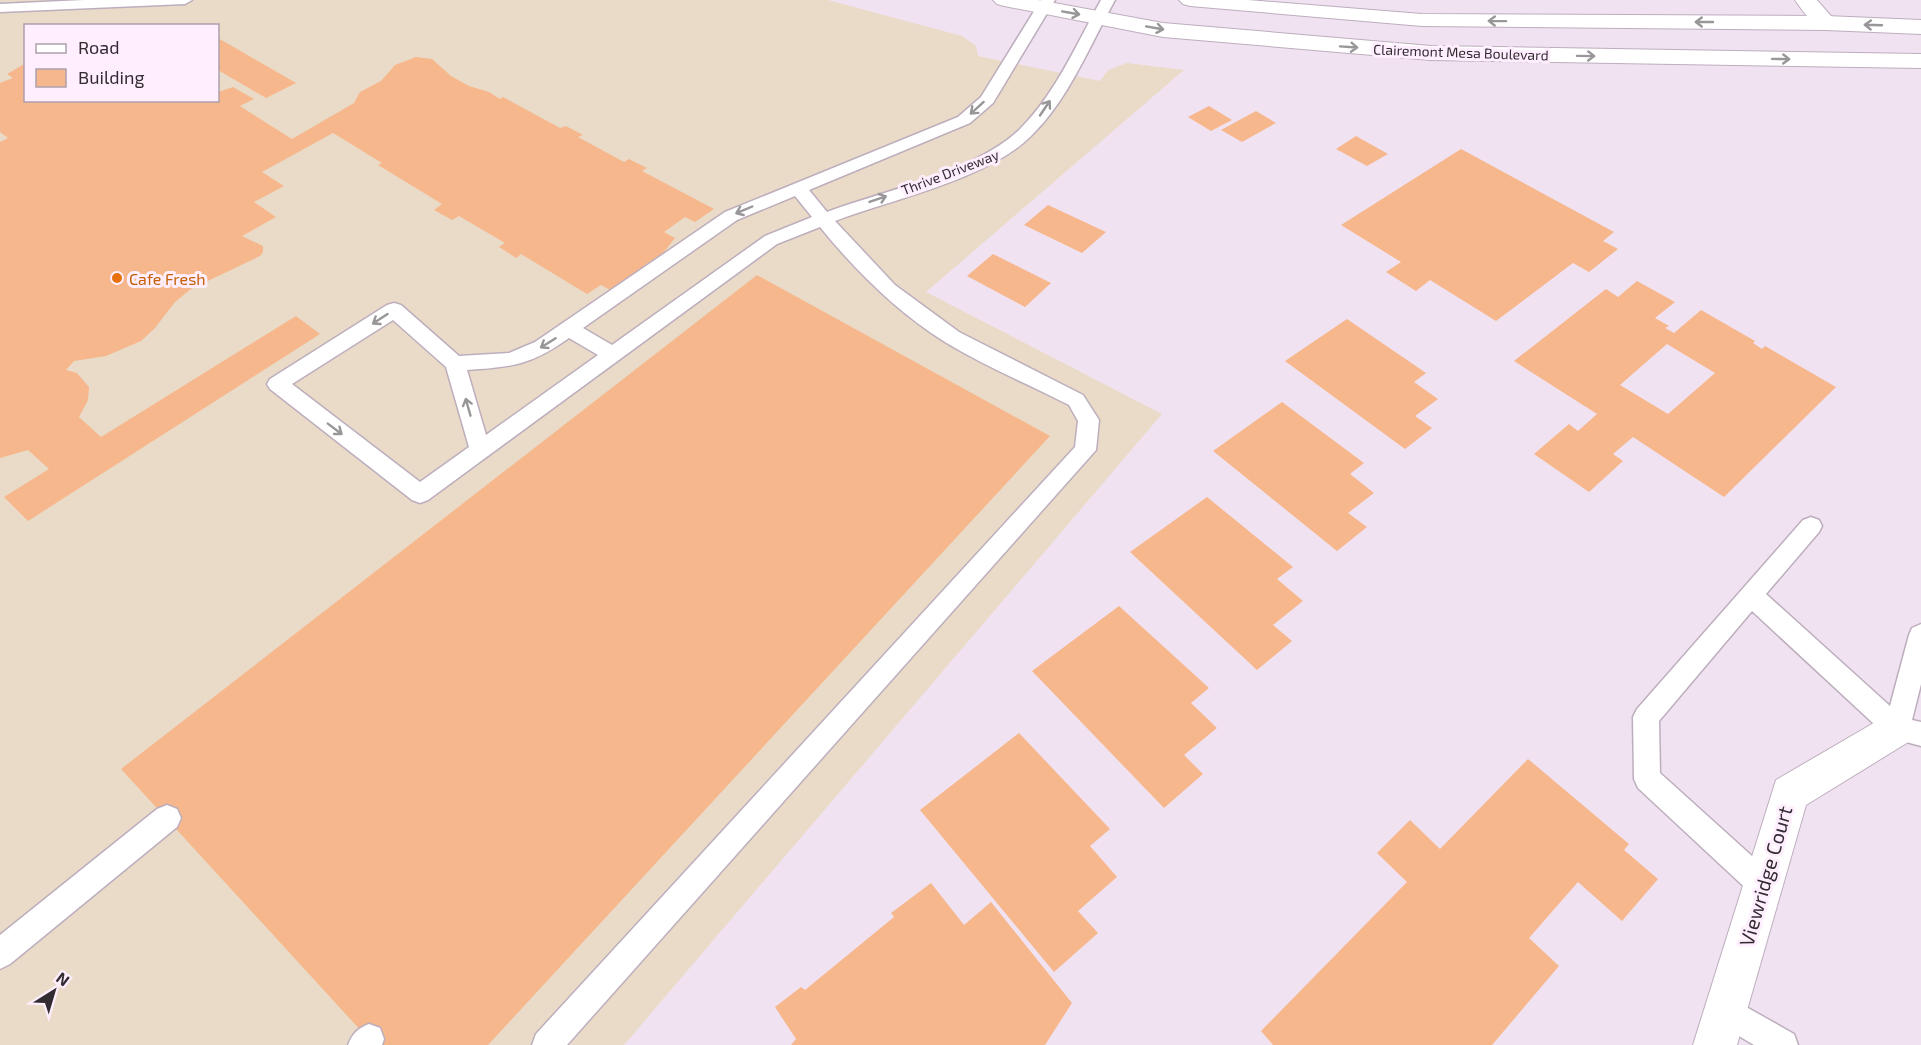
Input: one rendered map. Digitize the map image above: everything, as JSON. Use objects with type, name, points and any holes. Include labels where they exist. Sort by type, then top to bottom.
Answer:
[{"type":"main road","name":"Clairemont Mesa Boulevard","points":[[1004,0],[1103,9],[1163,30],[1431,53],[1921,62]]},
{"type":"main road","name":"Clairemont Mesa Boulevard","points":[[1190,0],[1422,20],[1826,23],[1921,27]]},
{"type":"main road","points":[[1806,0],[1826,23]]},
{"type":"main road","name":"Viewridge Court","points":[[1720,1028],[1790,793],[1909,732]]},
{"type":"lane","points":[[0,8],[185,0]]},
{"type":"lane","points":[[480,450],[455,364],[511,360],[542,347],[731,216],[798,187],[904,147],[964,120],[987,100],[1046,4]]},
{"type":"lane","name":"Thrive Driveway","points":[[455,364],[394,310],[277,384],[420,494],[771,240],[823,218],[947,175],[1001,153],[1025,133],[1044,111],[1103,9]]},
{"type":"lane","points":[[548,1045],[1085,450],[1089,420],[1076,400],[952,337],[888,290],[848,249],[798,187]]},
{"type":"lane","points":[[570,329],[613,355]]},
{"type":"lane","points":[[1763,885],[1647,779],[1646,717],[1811,526]]},
{"type":"lane","points":[[1751,595],[1909,732]]},
{"type":"lane","points":[[1909,732],[1921,635]]},
{"type":"lane","points":[[0,954],[167,818]]},
{"type":"lane","points":[[1720,1028],[1783,1045]]},
{"type":"shaded area","points":[[0,0],[828,0],[962,36],[976,46],[978,56],[1100,81],[1108,70],[1127,63],[1184,70],[926,292],[1162,414],[624,1045],[0,1045]]},
{"type":"building","points":[[219,39],[296,83],[266,98],[219,71]]},
{"type":"building","points":[[416,57],[432,59],[451,76],[469,86],[489,92],[500,99],[503,97],[560,128],[566,126],[583,135],[578,137],[624,162],[629,159],[647,168],[642,171],[714,209],[695,222],[685,217],[664,232],[675,238],[664,252],[610,290],[601,285],[587,294],[521,254],[516,258],[499,247],[505,243],[459,216],[452,220],[434,210],[442,204],[378,165],[382,163],[333,133],[262,172],[284,186],[254,202],[276,217],[242,236],[263,246],[260,256],[191,289],[175,302],[155,328],[141,341],[106,356],[74,361],[66,370],[77,373],[89,387],[88,400],[79,417],[101,437],[296,316],[320,334],[28,521],[4,497],[49,469],[28,450],[0,458],[0,142],[8,138],[0,132],[0,83],[13,78],[7,74],[24,64],[24,102],[219,102],[219,92],[233,87],[254,99],[240,106],[292,139],[354,103],[360,92],[381,81],[395,65]]},
{"type":"building","points":[[1209,106],[1232,120],[1211,131],[1188,117]]},
{"type":"building","points":[[1256,111],[1276,123],[1242,142],[1221,130]]},
{"type":"building","points":[[1356,136],[1388,154],[1367,166],[1336,149]]},
{"type":"building","points":[[1461,149],[1614,232],[1603,241],[1618,249],[1589,272],[1573,263],[1496,321],[1430,280],[1416,291],[1386,272],[1401,262],[1341,225]]},
{"type":"building","points":[[1048,205],[1106,232],[1082,253],[1024,225]]},
{"type":"building","points":[[993,254],[1051,283],[1025,307],[967,276]]},
{"type":"building","points":[[757,275],[1050,436],[488,1045],[374,1045],[121,769]]},
{"type":"building","points":[[1637,281],[1675,302],[1655,318],[1669,326],[1665,328],[1674,333],[1701,310],[1755,341],[1753,343],[1762,349],[1765,346],[1836,387],[1724,497],[1633,437],[1613,454],[1623,461],[1589,492],[1534,454],[1569,424],[1578,431],[1597,414],[1514,361],[1606,289],[1618,297]],"holes":[[[1667,344],[1715,373],[1668,414],[1620,385]]]},
{"type":"building","points":[[1347,319],[1426,373],[1414,382],[1438,399],[1415,416],[1432,428],[1405,449],[1285,361]]},
{"type":"building","points":[[1282,402],[1364,463],[1350,474],[1374,493],[1348,513],[1367,527],[1337,551],[1213,451]]},
{"type":"building","points":[[1207,497],[1293,567],[1277,579],[1303,601],[1273,625],[1292,641],[1257,670],[1130,552]]},
{"type":"building","points":[[1119,606],[1209,688],[1191,703],[1217,728],[1184,755],[1203,774],[1164,808],[1032,671]]},
{"type":"building","points":[[1019,733],[1110,829],[1090,846],[1117,877],[1078,911],[1098,933],[1054,972],[920,810]]},
{"type":"building","points":[[1528,759],[1629,844],[1624,850],[1658,879],[1622,921],[1578,882],[1529,938],[1559,966],[1492,1045],[1273,1045],[1261,1031],[1407,882],[1377,853],[1410,820],[1440,849]]},
{"type":"building","points":[[931,883],[964,925],[991,902],[1072,1003],[1045,1045],[791,1045],[796,1039],[775,1007],[801,987],[805,990],[894,917],[891,913]]},
{"type":"place","name":"Cafe Fresh","points":[[117,278]]}]
